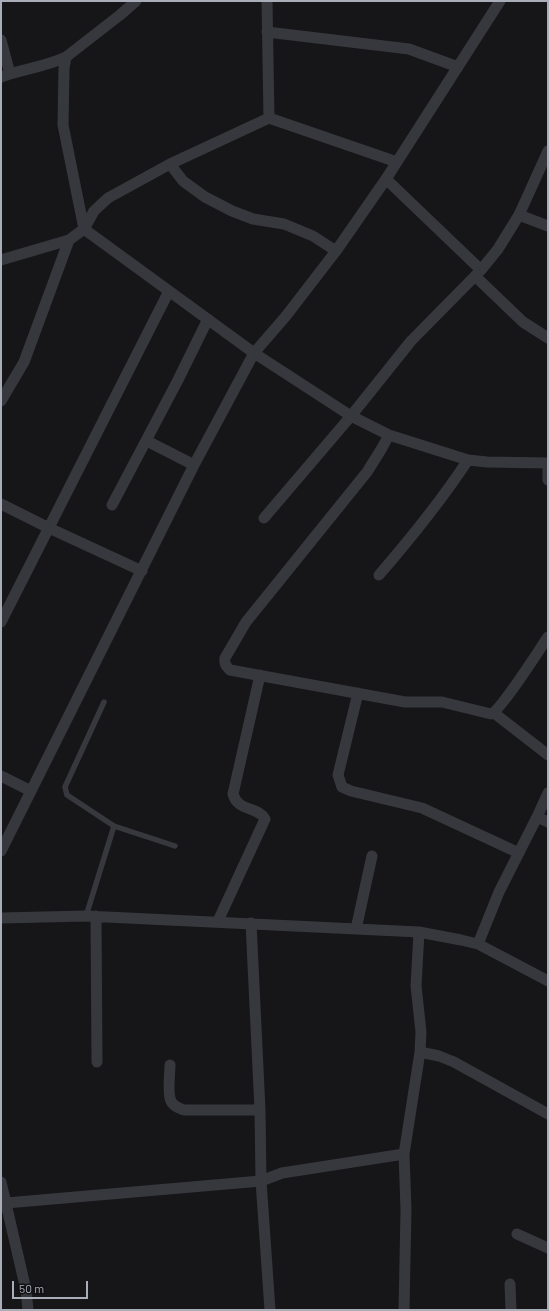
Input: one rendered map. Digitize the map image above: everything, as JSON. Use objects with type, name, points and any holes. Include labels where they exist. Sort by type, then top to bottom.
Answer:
[{"type":"street","points":[[1,40],[5,76],[57,62],[66,57],[136,1]]},
{"type":"street","points":[[267,1],[269,118]]},
{"type":"street","points":[[1,851],[194,465],[254,353],[286,316],[336,251],[386,179],[500,1]]},
{"type":"street","points":[[267,32],[408,49],[458,67]]},
{"type":"street","points":[[66,57],[64,68],[63,125],[84,229],[254,353],[352,416],[389,435],[448,455],[468,460],[487,462],[548,463],[548,480]]},
{"type":"street","points":[[1,260],[69,240],[84,229],[94,211],[108,198],[170,164],[269,118],[397,162]]},
{"type":"street","points":[[264,518],[352,416],[411,341],[478,273],[498,249],[519,215],[548,151]]},
{"type":"street","points":[[170,164],[183,181],[205,197],[232,211],[253,219],[284,224],[313,236],[336,251]]},
{"type":"street","points":[[386,179],[478,273],[523,322],[548,338]]},
{"type":"street","points":[[519,215],[548,226]]},
{"type":"street","points":[[1,401],[24,362],[69,240]]},
{"type":"street","points":[[1,622],[169,291]]},
{"type":"street","points":[[112,505],[147,441],[208,319]]},
{"type":"street","points":[[389,435],[366,472],[246,622],[225,658],[224,662],[226,667],[230,670],[405,702],[442,702],[491,714],[494,713],[548,755]]},
{"type":"street","points":[[147,441],[194,465]]},
{"type":"street","points":[[379,575],[426,520],[468,460]]},
{"type":"street","points":[[1,504],[142,571]]},
{"type":"street","points":[[494,713],[548,637]]},
{"type":"street","points":[[218,922],[265,819],[261,814],[239,804],[235,800],[233,794],[260,675]]},
{"type":"street","points":[[358,693],[338,775],[342,787],[351,791],[422,808],[519,853]]},
{"type":"street","points":[[1,776],[31,791]]},
{"type":"street","points":[[478,944],[499,892],[548,793]]},
{"type":"street","points":[[537,817],[548,822]]},
{"type":"street","points":[[356,929],[372,856]]},
{"type":"street","points":[[91,916],[97,1062]]},
{"type":"street","points":[[1,918],[91,916],[419,932],[478,944],[548,982]]},
{"type":"street","points":[[251,923],[260,1110],[260,1181],[270,1310]]},
{"type":"street","points":[[404,1310],[406,1210],[404,1154],[420,1052],[421,1032],[416,986],[419,932]]},
{"type":"street","points":[[420,1052],[439,1056],[454,1062],[548,1114]]},
{"type":"street","points":[[170,1065],[171,1102],[177,1107],[184,1110],[260,1110]]},
{"type":"street","points":[[6,1203],[260,1181],[282,1173],[404,1154]]},
{"type":"street","points":[[1,1182],[26,1290],[28,1310]]},
{"type":"street","points":[[517,1234],[548,1248]]},
{"type":"street","points":[[510,1284],[511,1310]]},
{"type":"lane","points":[[104,702],[65,787],[67,794],[72,799],[114,826],[175,846]]},
{"type":"lane","points":[[91,916],[114,826]]}]
